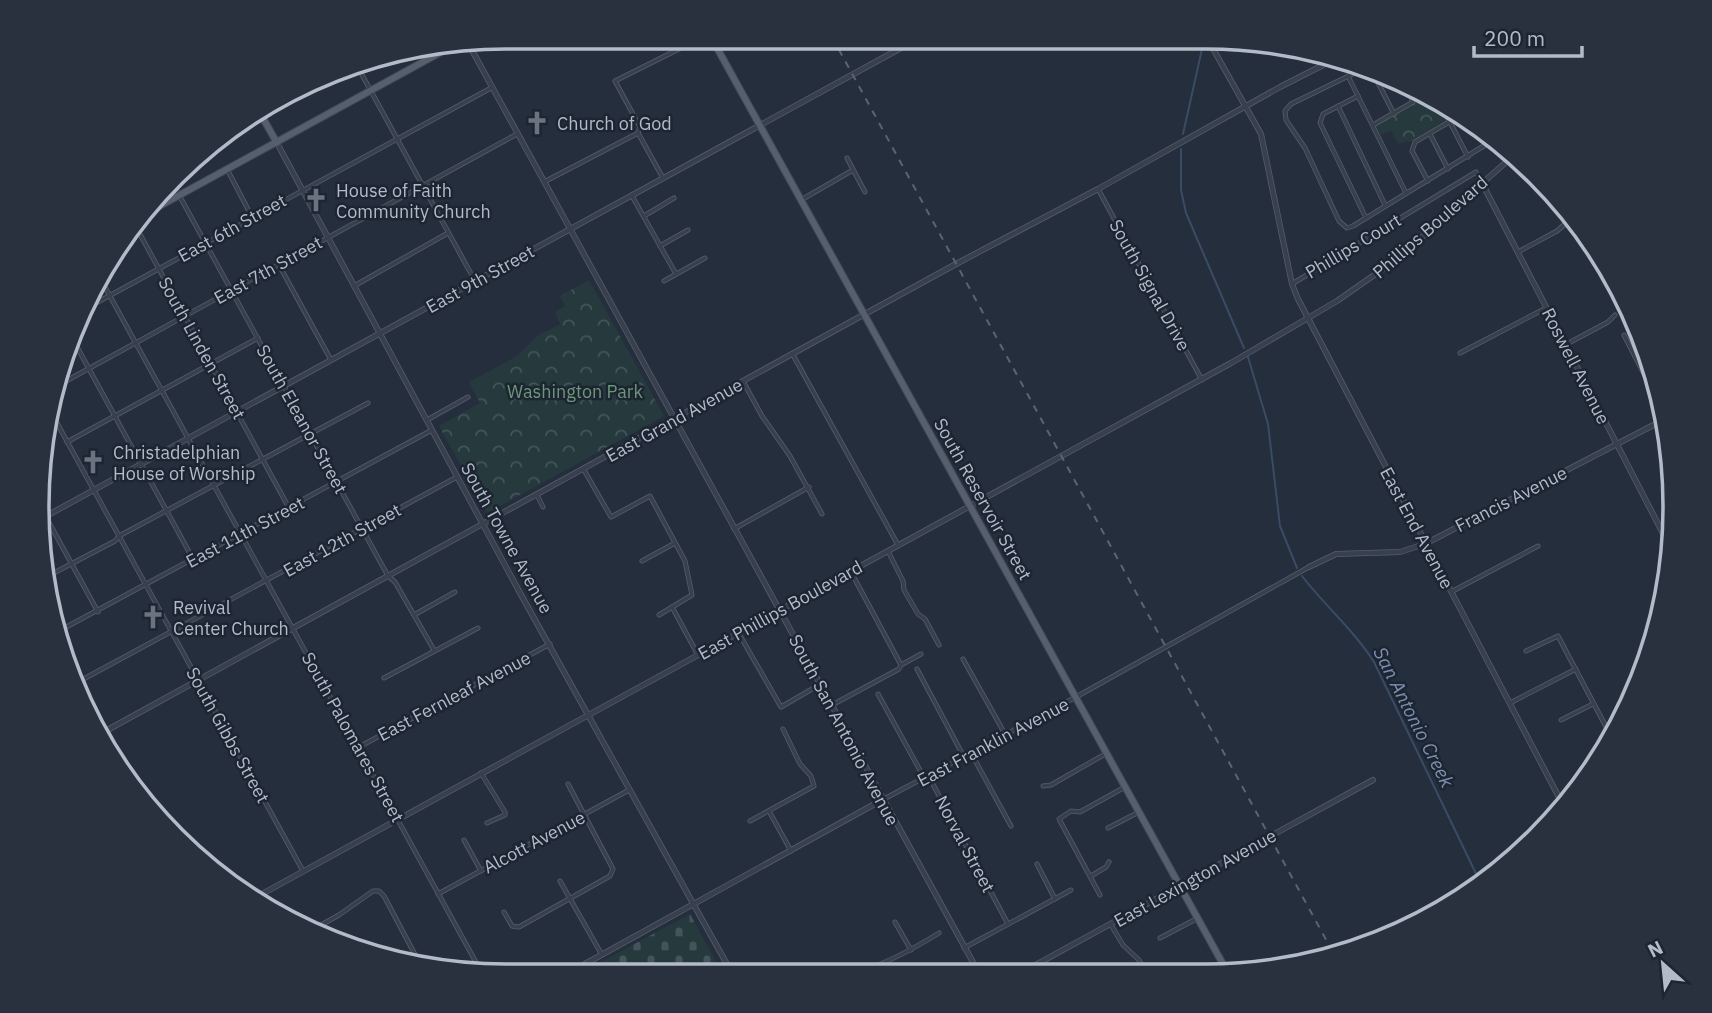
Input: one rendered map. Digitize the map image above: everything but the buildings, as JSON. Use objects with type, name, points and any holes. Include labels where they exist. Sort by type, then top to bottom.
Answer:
[{"type":"main road","name":"South Reservoir Street","points":[[718,49],[1223,963]]},
{"type":"main road","points":[[165,203],[436,55]]},
{"type":"main road","name":"South Towne Avenue","points":[[263,119],[276,143]]},
{"type":"street","points":[[544,182],[638,133],[640,127],[615,81],[679,49]]},
{"type":"street","name":"East 9th Street","points":[[49,515],[899,49]]},
{"type":"street","name":"East End Avenue","points":[[1213,49],[1261,134],[1292,284],[1307,318],[1559,796]]},
{"type":"street","name":"South San Antonio Avenue","points":[[472,51],[973,964]]},
{"type":"street","name":"East Grand Avenue","points":[[107,730],[1323,65]]},
{"type":"street","points":[[361,73],[475,281]]},
{"type":"street","points":[[1354,74],[1291,104],[1284,111],[1286,120],[1305,149],[1339,220],[1347,228],[1486,146]]},
{"type":"street","points":[[1348,76],[1406,194]]},
{"type":"street","points":[[1377,82],[1394,114]]},
{"type":"street","name":"East 6th Street","points":[[97,302],[491,88]]},
{"type":"street","points":[[1358,96],[1323,114],[1320,123],[1366,218]]},
{"type":"street","points":[[1373,125],[1413,102],[1411,98]]},
{"type":"street","points":[[1338,106],[1386,206]]},
{"type":"street","points":[[1447,118],[1468,157]]},
{"type":"street","points":[[1428,181],[1412,150],[1415,142],[1449,122]]},
{"type":"street","points":[[638,133],[663,178]]},
{"type":"street","name":"East 7th Street","points":[[67,381],[517,134]]},
{"type":"street","points":[[1430,134],[1448,169]]},
{"type":"street","name":"South Towne Avenue","points":[[276,143],[457,477],[727,964]]},
{"type":"street","points":[[847,158],[865,192]]},
{"type":"street","name":"Phillips Boulevard","points":[[1307,318],[1397,260],[1506,162]]},
{"type":"street","points":[[227,169],[252,217]]},
{"type":"street","points":[[801,200],[853,170]]},
{"type":"street","name":"Phillips Court","points":[[1292,284],[1475,173],[1482,183]]},
{"type":"street","name":"Roswell Avenue","points":[[1482,183],[1662,532]]},
{"type":"street","name":"South Signal Drive","points":[[1098,189],[1202,380]]},
{"type":"street","name":"South Eleanor Street","points":[[176,190],[388,576],[395,582],[434,650]]},
{"type":"street","points":[[632,196],[676,274]]},
{"type":"street","points":[[644,216],[674,198]]},
{"type":"street","points":[[1518,252],[1565,224]]},
{"type":"street","points":[[660,246],[688,230]]},
{"type":"street","points":[[354,286],[448,233]]},
{"type":"street","name":"South Linden Street","points":[[140,234],[289,508]]},
{"type":"street","points":[[664,281],[705,258]]},
{"type":"street","points":[[279,265],[331,360]]},
{"type":"street","name":"South Palomares Street","points":[[105,287],[476,963]]},
{"type":"street","points":[[1460,353],[1546,308]]},
{"type":"street","points":[[1565,345],[1608,322],[1615,315]]},
{"type":"street","name":"East Phillips Boulevard","points":[[263,894],[1202,380],[1307,318]]},
{"type":"street","points":[[1624,335],[1642,369]]},
{"type":"street","points":[[67,442],[258,338]]},
{"type":"street","points":[[77,348],[194,559]]},
{"type":"street","points":[[793,355],[898,545]]},
{"type":"street","points":[[744,383],[762,416],[809,487],[822,514]]},
{"type":"street","points":[[427,420],[468,397]]},
{"type":"street","points":[[54,573],[368,403]]},
{"type":"street","name":"South Gibbs Street","points":[[57,423],[236,743],[303,871]]},
{"type":"street","name":"Francis Avenue","points":[[1309,567],[1336,554],[1400,552],[1425,544],[1655,423]]},
{"type":"street","name":"East 11th Street","points":[[66,628],[432,430]]},
{"type":"street","points":[[584,470],[611,517],[650,496],[685,561],[692,595],[659,615]]},
{"type":"street","name":"East 12th Street","points":[[83,679],[457,477]]},
{"type":"street","points":[[734,529],[809,487]]},
{"type":"street","points":[[537,495],[543,507]]},
{"type":"street","points":[[50,524],[97,612]]},
{"type":"street","points":[[642,561],[675,542]]},
{"type":"street","points":[[1451,592],[1538,546]]},
{"type":"street","points":[[888,551],[903,581],[904,590],[918,614],[925,619],[939,645]]},
{"type":"street","name":"East Franklin Avenue","points":[[585,964],[1309,567]]},
{"type":"street","points":[[851,572],[901,665]]},
{"type":"street","points":[[414,615],[455,593]]},
{"type":"street","points":[[672,607],[698,655]]},
{"type":"street","points":[[384,678],[478,628]]},
{"type":"street","points":[[738,632],[781,708],[819,685]]},
{"type":"street","points":[[1526,651],[1558,636],[1606,727]]},
{"type":"street","name":"East Fernleaf Avenue","points":[[359,747],[550,644]]},
{"type":"street","points":[[832,705],[899,669],[920,654]]},
{"type":"street","points":[[963,659],[1005,734]]},
{"type":"street","points":[[917,669],[964,757]]},
{"type":"street","points":[[1510,703],[1576,669]]},
{"type":"street","name":"Norval Street","points":[[878,694],[921,772],[929,777],[1009,924]]},
{"type":"street","points":[[1561,720],[1594,704]]},
{"type":"street","points":[[750,821],[814,786],[811,776],[800,764],[783,729]]},
{"type":"street","points":[[971,753],[1011,826]]},
{"type":"street","points":[[1043,786],[1051,785],[1107,753]]},
{"type":"street","points":[[481,774],[505,812],[505,815],[487,823]]},
{"type":"street","name":"East Lexington Avenue","points":[[1038,964],[1373,780]]},
{"type":"street","points":[[504,912],[512,926],[519,927],[612,873],[568,783]]},
{"type":"street","points":[[1100,895],[1059,819],[1071,811],[1080,812],[1125,787]]},
{"type":"street","name":"Alcott Avenue","points":[[438,894],[629,790]]},
{"type":"street","points":[[769,811],[791,851]]},
{"type":"street","points":[[1108,828],[1139,812]]},
{"type":"street","points":[[464,840],[481,871]]},
{"type":"street","points":[[1091,876],[1106,867],[1109,862]]},
{"type":"street","points":[[1037,864],[1055,899]]},
{"type":"street","points":[[560,881],[602,955]]},
{"type":"street","points":[[964,948],[1071,890]]},
{"type":"street","points":[[321,925],[373,891],[379,891],[414,954]]},
{"type":"street","points":[[1160,938],[1198,918]]},
{"type":"street","points":[[895,922],[911,950]]},
{"type":"street","points":[[1111,925],[1123,945],[1141,964]]},
{"type":"street","points":[[884,964],[939,933]]},
{"type":"green space","points":[[1414,99],[1443,115],[1445,120],[1410,142],[1398,144],[1391,131],[1381,135],[1376,126],[1412,106]]},
{"type":"green space","name":"Washington Park","points":[[589,280],[664,416],[487,513],[439,426],[480,403],[469,382],[516,357],[537,336],[560,324],[555,312],[565,306],[560,296]]},
{"type":"green space","points":[[690,914],[717,964],[597,964]]},
{"type":"waterway","name":"San Antonio Creek","points":[[1183,134],[1202,49]]},
{"type":"waterway","name":"San Antonio Creek","points":[[1181,149],[1181,190],[1186,213],[1244,348]]},
{"type":"waterway","name":"San Antonio Creek","points":[[1248,357],[1268,424],[1280,526],[1297,568]]},
{"type":"waterway","name":"San Antonio Creek","points":[[1302,576],[1358,639],[1374,662],[1476,875]]},
{"type":"railway","points":[[839,49],[1330,946]]},
{"type":"place","name":"Church of God","points":[[537,123]]},
{"type":"place","name":"House of Faith Community Church","points":[[316,200]]},
{"type":"place","name":"Christadelphian House of Worship","points":[[93,462]]},
{"type":"place","name":"Revival Center Church","points":[[153,617]]}]
